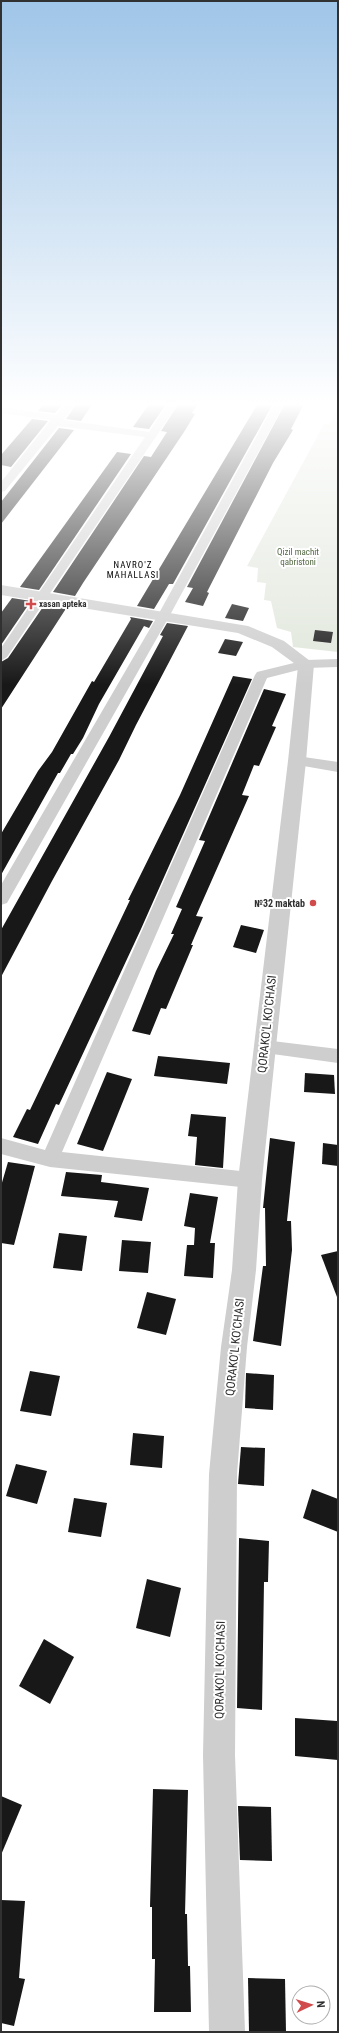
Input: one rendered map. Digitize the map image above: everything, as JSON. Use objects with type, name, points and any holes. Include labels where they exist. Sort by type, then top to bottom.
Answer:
[{"type":"street","points":[[1,657],[110,496]]},
{"type":"street","points":[[1,899],[164,615],[229,496]]},
{"type":"street","points":[[1,590],[164,615],[242,629],[278,644],[306,664]]},
{"type":"street","points":[[50,1159],[262,675],[306,664],[338,663]]},
{"type":"street","name":"QORAKO'L KO'CHASI","points":[[227,2032],[218,1755],[223,1474],[234,1347],[244,1270],[250,1180],[297,761],[306,664]]},
{"type":"street","points":[[297,761],[338,766]]},
{"type":"street","points":[[264,1047],[338,1056]]},
{"type":"street","points":[[1,1146],[50,1159],[250,1180]]},
{"type":"green space","name":"Qizil machit qabristoni","points":[[285,496],[338,496],[338,652],[293,647],[291,632],[277,628],[271,601],[264,600],[266,583],[257,582],[258,568],[247,566]]},
{"type":"building","points":[[6,496],[23,496],[1,524],[1,502]]},
{"type":"building","points":[[85,496],[103,496],[39,590],[20,587]]},
{"type":"building","points":[[117,496],[141,496],[75,596],[53,592]]},
{"type":"building","points":[[203,496],[222,496],[173,584],[169,584],[154,609],[137,606]]},
{"type":"building","points":[[236,496],[256,496],[207,592],[209,593],[203,606],[185,602],[193,588],[187,587]]},
{"type":"building","points":[[12,598],[31,601],[1,645],[1,613]]},
{"type":"building","points":[[45,604],[67,607],[1,709],[1,662],[8,658]]},
{"type":"building","points":[[232,604],[249,608],[243,621],[225,618]]},
{"type":"building","points":[[130,617],[153,621],[149,628],[144,626],[99,704],[83,738],[73,754],[71,754],[60,773],[58,773],[1,875],[1,834],[38,771],[52,752],[92,681],[94,682],[131,619]]},
{"type":"building","points":[[167,623],[188,626],[119,760],[1,977],[1,930],[109,737],[163,636],[160,635]]},
{"type":"building","points":[[315,630],[333,632],[331,643],[313,641]]},
{"type":"building","points":[[225,639],[243,642],[236,656],[218,653]]},
{"type":"building","points":[[233,676],[252,679],[141,929],[59,1105],[56,1104],[38,1144],[13,1137],[27,1109],[30,1110],[63,1041],[130,900],[128,900],[180,795]]},
{"type":"building","points":[[264,689],[286,694],[272,726],[276,727],[259,766],[254,765],[242,795],[249,796],[196,916],[203,917],[191,945],[193,945],[166,1009],[161,1008],[150,1035],[132,1031],[156,971],[174,934],[171,934],[182,909],[176,907],[205,841],[199,840]]},
{"type":"building","points":[[241,925],[264,930],[256,953],[233,947]]},
{"type":"building","points":[[158,1056],[230,1063],[227,1084],[154,1076]]},
{"type":"building","points":[[107,1072],[132,1079],[103,1151],[77,1144]]},
{"type":"building","points":[[305,1073],[334,1075],[335,1094],[304,1092]]},
{"type":"building","points":[[191,1114],[226,1117],[223,1168],[195,1165],[197,1137],[188,1136]]},
{"type":"building","points":[[270,1138],[295,1142],[287,1221],[291,1221],[292,1250],[281,1346],[253,1341],[263,1266],[266,1266],[265,1208],[263,1208]]},
{"type":"building","points":[[323,1143],[338,1145],[338,1166],[322,1164]]},
{"type":"building","points":[[8,1162],[35,1166],[14,1245],[1,1243],[1,1186]]},
{"type":"building","points":[[66,1172],[102,1175],[101,1182],[149,1188],[142,1221],[114,1217],[118,1201],[61,1196]]},
{"type":"building","points":[[190,1193],[218,1197],[210,1243],[215,1243],[213,1278],[184,1276],[187,1245],[194,1245],[195,1228],[184,1226]]},
{"type":"building","points":[[59,1233],[87,1236],[82,1271],[53,1268]]},
{"type":"building","points":[[122,1240],[151,1242],[148,1273],[119,1271]]},
{"type":"building","points":[[338,1251],[338,1297],[337,1297],[321,1255]]},
{"type":"building","points":[[147,1292],[176,1299],[166,1335],[137,1328]]},
{"type":"building","points":[[30,1371],[60,1376],[51,1416],[20,1411]]},
{"type":"building","points":[[246,1373],[274,1375],[273,1410],[245,1408]]},
{"type":"building","points":[[133,1433],[164,1436],[162,1468],[130,1465]]},
{"type":"building","points":[[241,1447],[265,1448],[264,1486],[238,1484]]},
{"type":"building","points":[[16,1464],[47,1471],[37,1504],[6,1496]]},
{"type":"building","points":[[312,1489],[338,1499],[338,1532],[303,1518]]},
{"type":"building","points":[[74,1498],[107,1503],[101,1537],[68,1532]]},
{"type":"building","points":[[239,1538],[269,1541],[268,1582],[264,1582],[262,1710],[237,1708]]},
{"type":"building","points":[[147,1579],[181,1588],[170,1637],[136,1628]]},
{"type":"building","points":[[44,1639],[74,1657],[50,1704],[19,1686]]},
{"type":"building","points":[[295,1718],[337,1721],[338,1760],[295,1756]]},
{"type":"building","points":[[153,1789],[188,1790],[185,1914],[187,1914],[191,2012],[154,2012],[155,1959],[152,1959],[152,1907],[150,1907]]},
{"type":"building","points":[[1,1796],[22,1805],[1,1855]]},
{"type":"building","points":[[238,1806],[271,1807],[272,1861],[240,1860]]},
{"type":"building","points":[[1,1900],[25,1901],[19,1978],[25,1979],[14,2026],[1,2023]]},
{"type":"building","points":[[248,1978],[285,1979],[286,2032],[249,2032]]},
{"type":"place","name":"xasan apteka","points":[[31,604]]},
{"type":"place","name":"№32 maktab","points":[[313,903]]},
{"type":"district","name":"NAVRO'Z MAHALLASI","points":[[133,570]]}]
